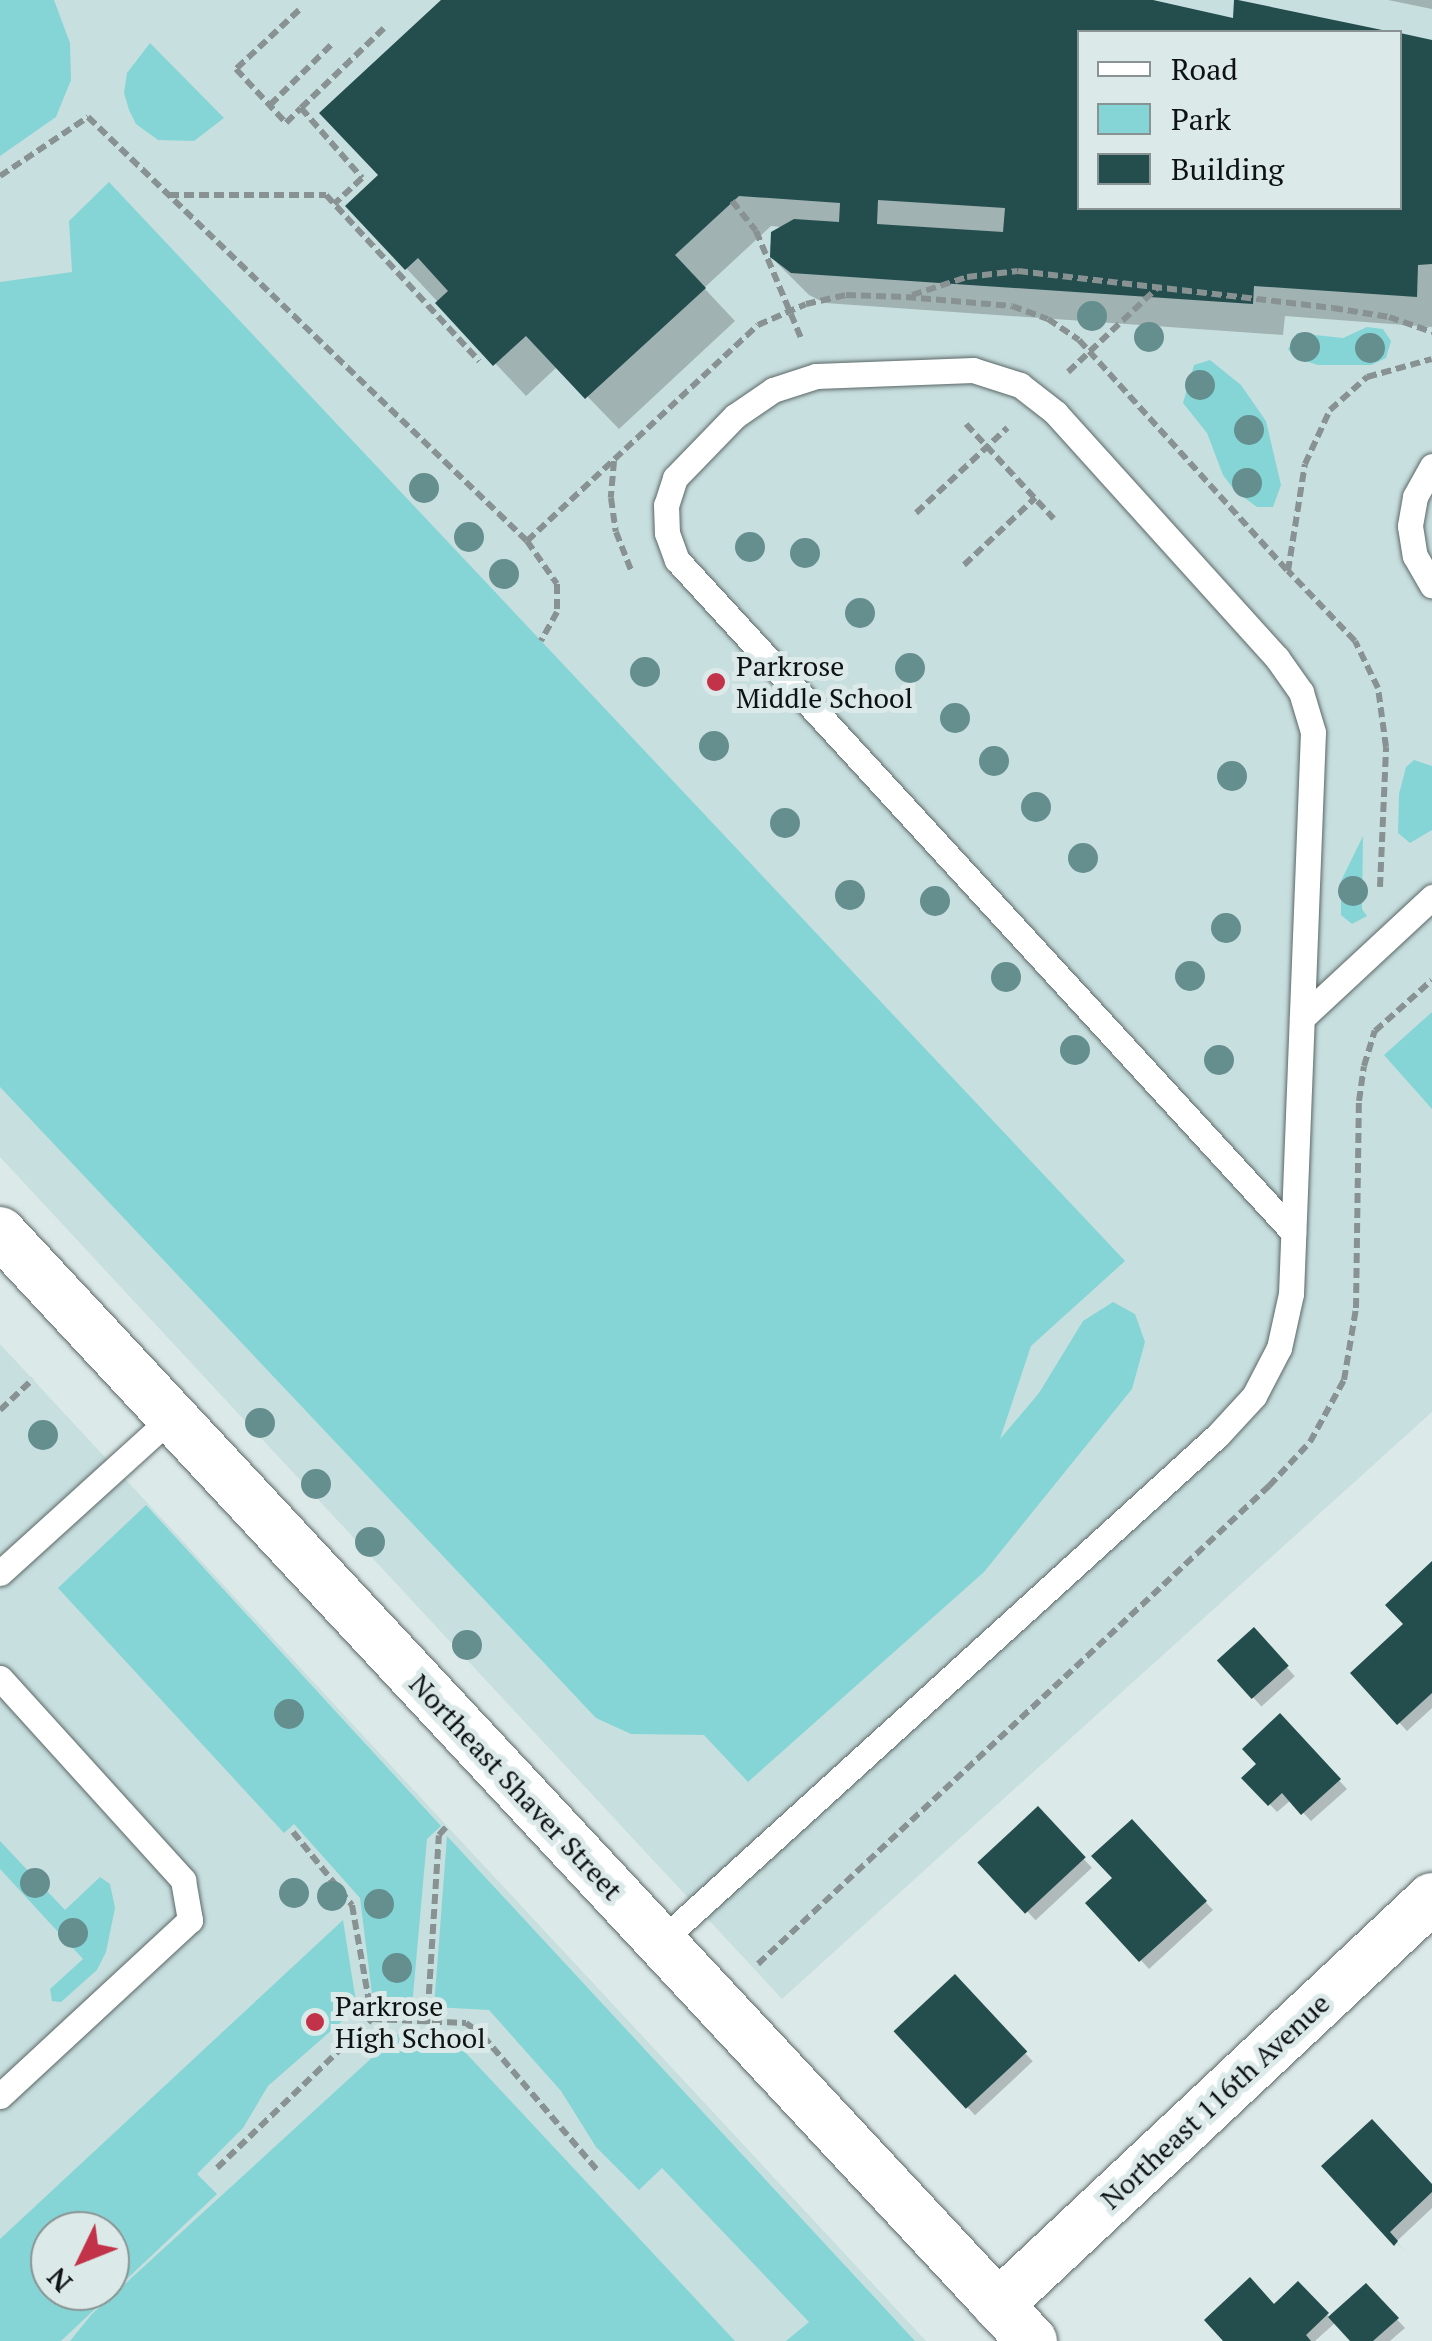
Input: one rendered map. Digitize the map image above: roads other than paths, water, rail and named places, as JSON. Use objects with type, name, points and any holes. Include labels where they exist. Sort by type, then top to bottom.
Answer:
[{"type":"street","name":"Northeast Shaver Street","points":[[0,1232],[1032,2341]]},
{"type":"street","name":"Northeast 116th Avenue","points":[[998,2304],[1432,1898]]},
{"type":"lane","points":[[660,1942],[1218,1435],[1254,1396],[1280,1348],[1291,1294],[1294,1232],[1314,732],[1301,692],[1277,658],[1056,412],[1020,385],[973,370],[816,376],[772,390],[735,416],[675,478],[666,505],[667,533],[677,560],[1294,1232]]},
{"type":"lane","points":[[1432,466],[1414,496],[1410,526],[1415,556],[1432,586]]},
{"type":"lane","points":[[1302,1018],[1432,897]]},
{"type":"lane","points":[[0,1573],[172,1418]]},
{"type":"lane","points":[[0,1678],[183,1880],[190,1920],[0,2096]]},
{"type":"place","name":"Parkrose Middle School","points":[[716,682]]},
{"type":"place","name":"Parkrose High School","points":[[315,2022]]}]
